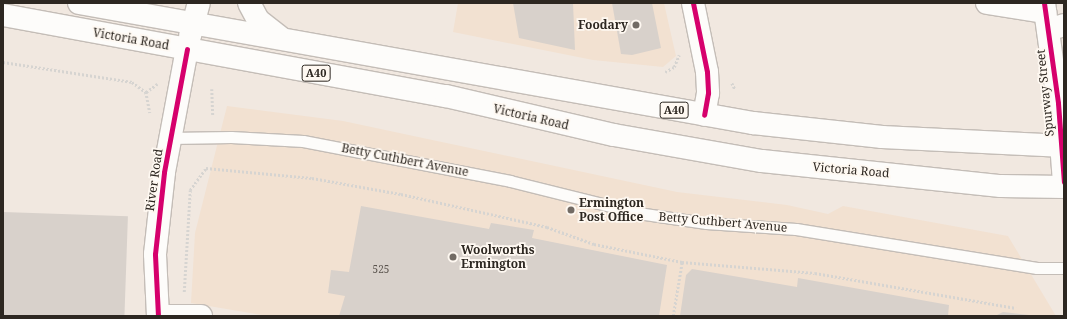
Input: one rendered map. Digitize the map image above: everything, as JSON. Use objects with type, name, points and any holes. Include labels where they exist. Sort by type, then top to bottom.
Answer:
[{"type":"main road","name":"A40","points":[[79,3],[196,13],[290,42],[753,123],[882,137],[1063,146]]},
{"type":"main road","points":[[249,3],[258,20],[270,31],[290,42]]},
{"type":"main road","points":[[693,3],[707,72],[708,93],[704,115]]},
{"type":"main road","points":[[987,3],[1050,18]]},
{"type":"main road","name":"River Road","points":[[158,316],[155,254],[170,138],[187,49],[196,13]]},
{"type":"main road","name":"Spurway Street","points":[[1050,18],[1063,146],[1064,182]]},
{"type":"main road","name":"Victoria Road","points":[[7,19],[187,49],[446,96],[614,135],[762,161],[1001,186],[1064,187]]},
{"type":"main road","points":[[168,316],[201,316]]},
{"type":"lane","name":"Betty Cuthbert Avenue","points":[[170,138],[231,136],[303,141],[510,181],[638,213],[706,223],[796,229],[1037,268],[1064,268]]},
{"type":"path","points":[[665,72],[674,67],[681,51]]},
{"type":"path","points":[[3,62],[132,82],[146,92],[150,113]]},
{"type":"path","points":[[146,92],[157,84]]},
{"type":"path","points":[[212,89],[214,116]]},
{"type":"path","points":[[184,300],[190,190],[206,168],[312,178],[401,194],[547,227],[594,244],[682,262],[815,273],[1016,308]]},
{"type":"path","points":[[673,316],[682,262]]},
{"type":"shaded area","points":[[458,3],[664,3],[676,56],[663,67],[593,60],[453,32]]},
{"type":"shaded area","points":[[227,106],[343,121],[677,192],[787,205],[828,214],[843,206],[1008,236],[1056,316],[268,316],[191,303],[195,233]]},
{"type":"building","points":[[513,3],[573,3],[575,50],[519,38]]},
{"type":"building","name":"Foodary","points":[[612,3],[652,3],[661,48],[632,55],[621,54]]},
{"type":"building","name":"Woolworths Ermington","points":[[361,206],[489,229],[491,223],[534,230],[532,238],[667,265],[659,316],[339,316],[345,296],[328,293],[331,270],[349,272]]},
{"type":"building","points":[[3,212],[128,216],[124,316],[3,316]]},
{"type":"building","points":[[692,269],[797,287],[798,278],[949,305],[948,316],[680,316],[686,275]]},
{"type":"building","points":[[1003,312],[1029,315],[1029,316],[995,316]]},
{"type":"cycle path","points":[[693,3],[707,72],[708,93],[704,115]]},
{"type":"cycle path","points":[[1044,3],[1058,103],[1064,182]]},
{"type":"cycle path","points":[[158,316],[155,254],[164,172],[187,49]]},
{"type":"place","name":"Foodary","points":[[636,25]]},
{"type":"place","name":"Ermington Post Office","points":[[571,210]]},
{"type":"place","name":"Woolworths Ermington","points":[[453,257]]}]
